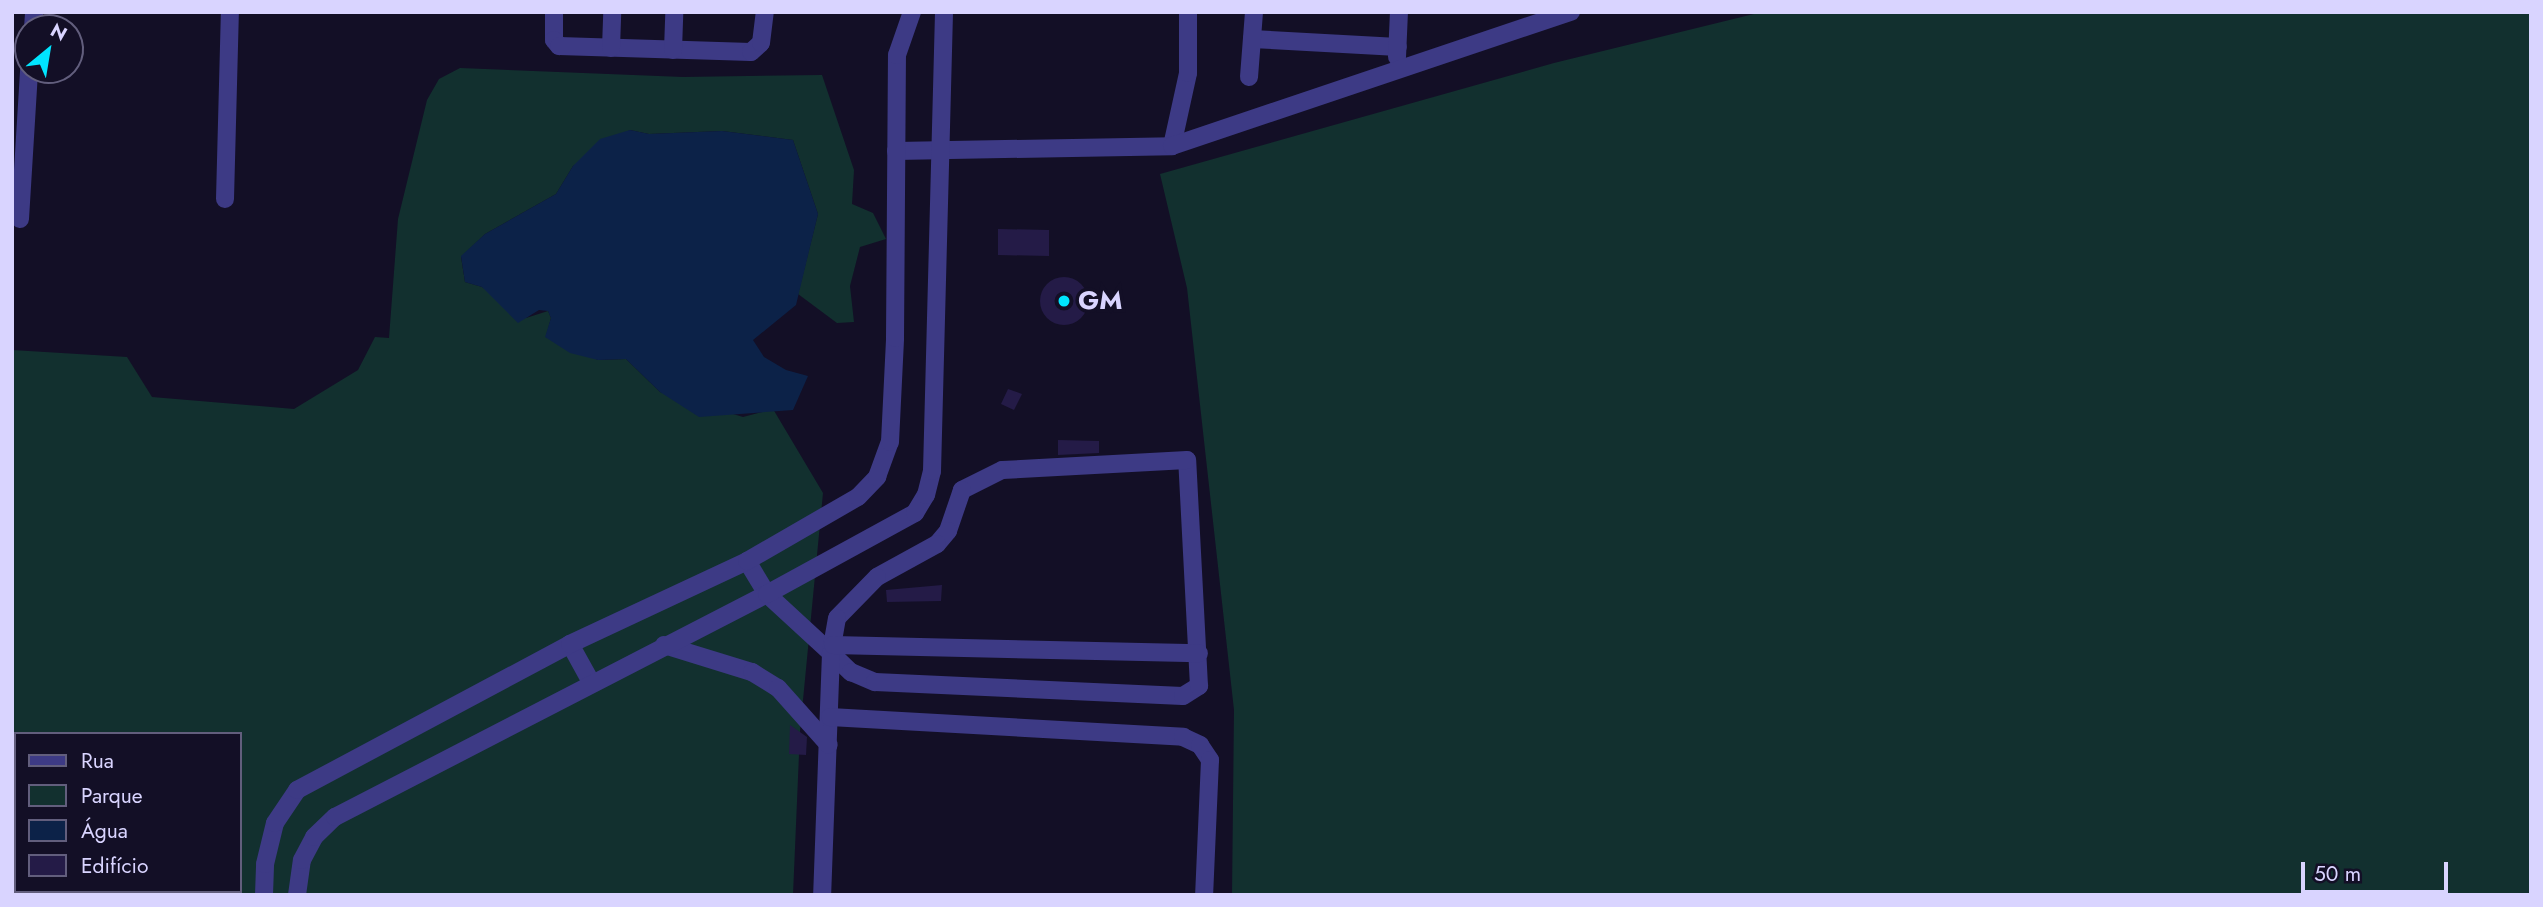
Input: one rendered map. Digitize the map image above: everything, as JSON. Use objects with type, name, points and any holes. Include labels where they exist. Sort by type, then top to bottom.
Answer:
[{"type":"lane","points":[[225,199],[230,12]]},
{"type":"lane","points":[[554,12],[554,40],[559,46],[751,52],[761,43],[765,12]]},
{"type":"lane","points":[[611,48],[612,12]]},
{"type":"lane","points":[[673,50],[674,12]]},
{"type":"lane","points":[[264,895],[265,864],[275,823],[297,790],[570,644],[747,561],[858,497],[881,465],[890,442],[897,55],[912,12]]},
{"type":"lane","points":[[298,895],[302,860],[314,837],[335,817],[591,682],[767,594],[915,513],[926,495],[932,471],[944,12]]},
{"type":"lane","points":[[1172,146],[1188,73],[1188,12]]},
{"type":"lane","points":[[1250,77],[1254,12]]},
{"type":"lane","points":[[1397,67],[1399,12]]},
{"type":"lane","points":[[896,151],[1172,146],[1541,18],[1571,12]]},
{"type":"lane","points":[[1252,38],[1398,47]]},
{"type":"lane","points":[[20,219],[18,123],[26,84]]},
{"type":"lane","points":[[747,561],[767,594],[832,649],[851,672],[875,682],[1183,696],[1199,686],[1192,507],[1187,460],[1181,457],[1002,470],[962,490],[948,531],[937,544],[877,577],[837,618],[832,649],[822,895]]},
{"type":"lane","points":[[570,644],[591,682]]},
{"type":"lane","points":[[664,645],[752,672],[778,688],[829,745]]},
{"type":"lane","points":[[832,649],[1199,653]]},
{"type":"lane","points":[[830,717],[1183,737],[1200,745],[1210,760],[1204,895]]},
{"type":"green space","points":[[1762,12],[2531,12],[2531,895],[1232,895],[1234,710],[1187,288],[1160,174],[1554,63]]},
{"type":"green space","points":[[460,68],[683,77],[822,75],[854,170],[852,204],[873,213],[886,239],[860,247],[850,286],[854,322],[837,323],[798,294],[818,214],[793,140],[722,131],[649,134],[630,130],[573,166],[556,194],[485,234],[461,257],[465,282],[482,287],[526,318],[548,311],[551,318],[546,336],[598,360],[626,359],[660,392],[743,417],[773,409],[823,493],[800,731],[793,895],[12,895],[12,350],[127,357],[152,397],[294,409],[358,370],[375,337],[389,338],[398,219],[427,100],[439,79]]},
{"type":"water","points":[[630,130],[649,134],[722,131],[793,140],[818,214],[796,305],[753,340],[764,357],[786,370],[808,376],[793,410],[699,417],[660,392],[626,359],[598,360],[570,353],[545,337],[551,318],[548,311],[539,310],[518,323],[482,287],[465,282],[461,256],[485,234],[556,194],[573,166],[600,139]]},
{"type":"building","points":[[998,229],[1049,230],[1049,256],[998,255]]},
{"type":"building","name":"GM","points":[[1064,277],[1081,284],[1088,301],[1081,318],[1064,325],[1047,318],[1040,301],[1047,284]]},
{"type":"building","points":[[1008,389],[1022,394],[1014,410],[1001,404]]},
{"type":"building","points":[[1058,440],[1099,441],[1099,453],[1058,455]]},
{"type":"building","points":[[942,585],[941,601],[887,602],[886,590]]},
{"type":"building","points":[[790,725],[807,737],[806,755],[789,754]]},
{"type":"place","name":"GM","points":[[1064,301]]}]
